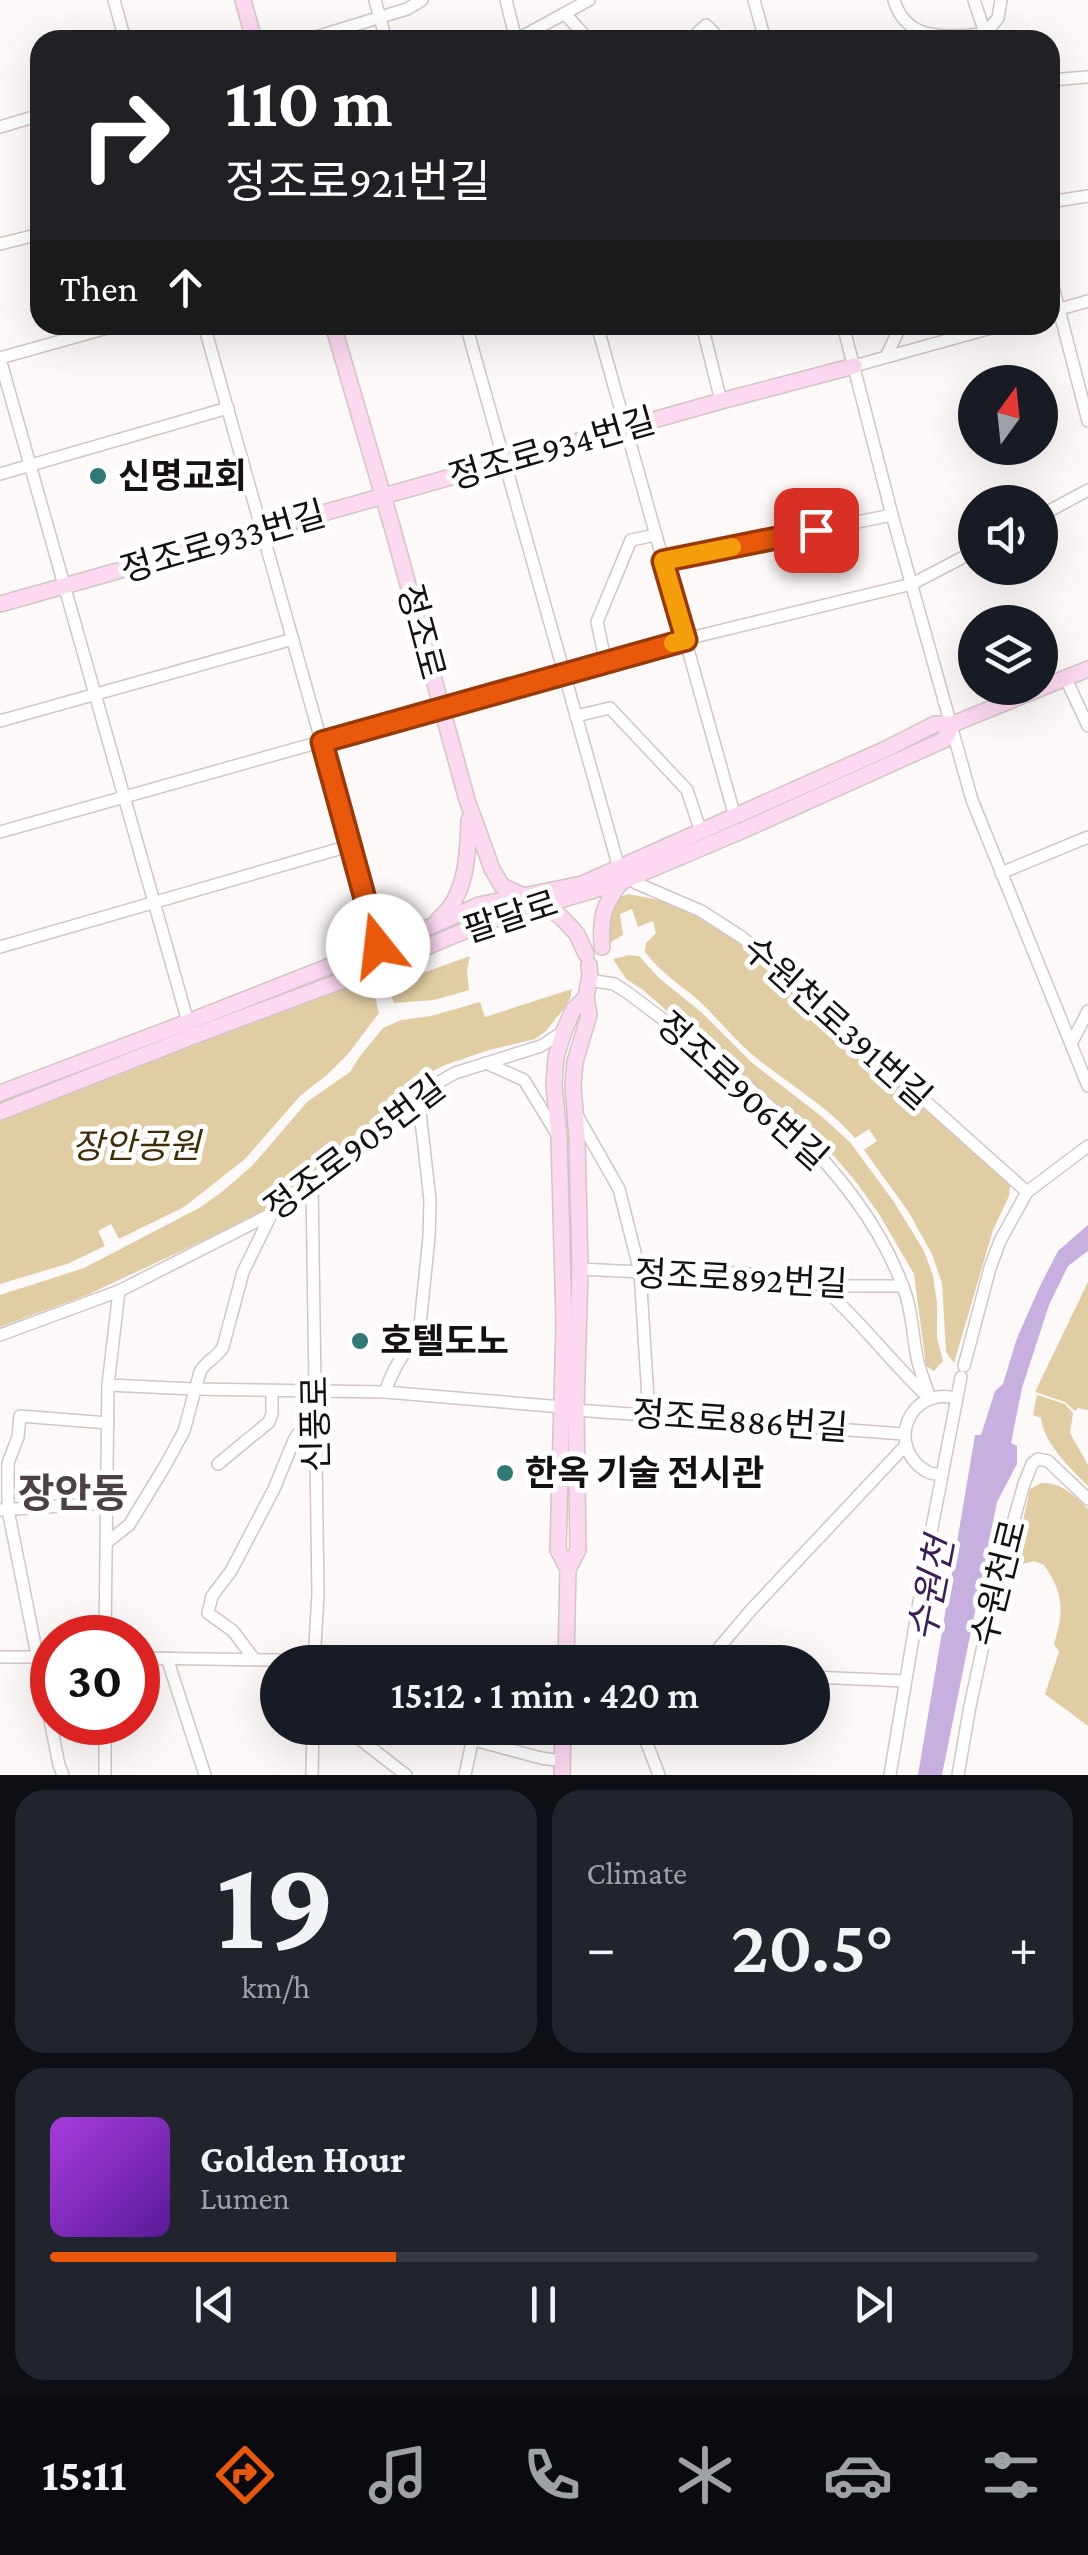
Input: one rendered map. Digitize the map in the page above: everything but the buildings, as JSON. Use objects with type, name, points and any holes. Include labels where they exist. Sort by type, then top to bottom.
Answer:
[{"type":"street","points":[[114,0],[122,30]]},
{"type":"street","points":[[243,0],[251,30]]},
{"type":"street","points":[[375,0],[383,30]]},
{"type":"street","points":[[338,30],[406,9],[422,0]]},
{"type":"street","points":[[506,0],[514,30]]},
{"type":"street","points":[[535,30],[589,0]]},
{"type":"street","points":[[754,0],[762,30]]},
{"type":"street","points":[[894,0],[899,14],[918,30]]},
{"type":"street","points":[[974,0],[984,30]]},
{"type":"street","points":[[990,30],[1002,0]]},
{"type":"street","points":[[565,14],[580,30]]},
{"type":"street","points":[[1060,79],[1088,77]]},
{"type":"street","points":[[0,127],[30,118]]},
{"type":"street","points":[[1060,200],[1088,196]]},
{"type":"street","points":[[0,244],[30,236]]},
{"type":"street","points":[[1060,309],[1088,302]]},
{"type":"street","points":[[1060,328],[1088,421]]},
{"type":"street","points":[[82,335],[0,358],[188,1022]]},
{"type":"street","points":[[207,335],[378,946]]},
{"type":"street","name":"정조로","points":[[336,335],[470,808],[492,869],[502,886],[561,916],[577,934],[592,968]]},
{"type":"street","points":[[469,335],[624,876],[601,920],[589,1016],[575,1062],[580,1269],[569,1408]]},
{"type":"street","points":[[600,335],[735,817]]},
{"type":"street","points":[[705,335],[721,400]]},
{"type":"street","points":[[846,335],[972,800],[1088,1086]]},
{"type":"street","points":[[886,357],[896,335]]},
{"type":"street","name":"정조로934번길","points":[[382,498],[721,400],[966,335]]},
{"type":"street","points":[[0,474],[228,408]]},
{"type":"street","points":[[1058,506],[1088,490]]},
{"type":"street","name":"정조로933번길","points":[[0,604],[382,498]]},
{"type":"street","points":[[663,561],[892,515]]},
{"type":"street","points":[[606,664],[597,622],[631,540],[656,535]]},
{"type":"street","points":[[0,832],[686,640],[912,584],[958,559]]},
{"type":"street","points":[[0,721],[293,639]]},
{"type":"street","name":"팔달로","points":[[0,1093],[479,905],[624,876],[701,832],[935,724],[952,724],[1088,669]]},
{"type":"street","points":[[1066,679],[1088,726]]},
{"type":"street","points":[[576,716],[610,708],[687,790],[701,832]]},
{"type":"street","name":"팔달로","points":[[0,1112],[486,922],[624,876],[944,740],[952,724]]},
{"type":"street","points":[[428,928],[451,910],[462,881],[468,854],[470,808]]},
{"type":"street","points":[[1001,872],[1088,838]]},
{"type":"street","points":[[0,946],[349,846]]},
{"type":"street","name":"수원천로391번길","points":[[624,876],[702,911],[743,938],[1027,1192]]},
{"type":"street","points":[[566,1645],[568,1570],[578,1550],[554,1084],[556,1057],[564,1031],[592,968]]},
{"type":"street","name":"정조로906번길","points":[[592,968],[709,1054],[790,1126],[848,1189],[879,1237],[903,1286],[914,1324],[917,1360],[930,1398]]},
{"type":"street","points":[[1071,1044],[1088,1012]]},
{"type":"street","name":"정조로905번길","points":[[0,1336],[118,1291],[271,1214],[418,1094],[455,1073],[541,1046],[564,1031]]},
{"type":"street","points":[[486,1062],[524,1080],[558,1136]]},
{"type":"street","points":[[384,1392],[410,1344],[419,1336],[430,1200],[418,1094]]},
{"type":"street","points":[[576,1113],[619,1189],[640,1272],[649,1414]]},
{"type":"street","points":[[1027,1192],[1088,1146]]},
{"type":"street","name":"신풍로","points":[[312,1184],[318,1594],[315,1645]]},
{"type":"street","name":"수원천로","points":[[890,1775],[962,1372],[990,1268],[1027,1192]]},
{"type":"street","points":[[106,1543],[128,1525],[184,1431],[203,1364],[223,1348],[243,1272],[271,1214]]},
{"type":"street","name":"정조로892번길","points":[[580,1269],[740,1273],[820,1284],[903,1286]]},
{"type":"street","points":[[820,1284],[930,1398]]},
{"type":"street","points":[[105,1615],[108,1385],[118,1291]]},
{"type":"street","name":"정조로886번길","points":[[108,1385],[384,1392],[905,1439]]},
{"type":"street","points":[[218,1464],[269,1422],[272,1391]]},
{"type":"street","points":[[721,1645],[905,1439],[915,1407],[937,1396],[956,1398]]},
{"type":"street","points":[[30,1622],[4,1510],[8,1463],[18,1436],[20,1416],[108,1424]]},
{"type":"street","points":[[254,1660],[234,1631],[208,1613],[209,1606],[274,1489],[294,1440],[316,1432]]},
{"type":"street","points":[[905,1439],[912,1457],[926,1471],[942,1476]]},
{"type":"street","name":"수원천로","points":[[958,1775],[999,1572],[1032,1464],[1038,1459],[1048,1460],[1088,1499]]},
{"type":"street","points":[[4,1510],[107,1503]]},
{"type":"street","points":[[0,1657],[30,1656]]},
{"type":"street","points":[[160,1658],[260,1660]]},
{"type":"street","points":[[167,1658],[204,1775]]},
{"type":"street","points":[[830,1679],[905,1681]]},
{"type":"street","points":[[57,1745],[63,1775]]},
{"type":"street","points":[[105,1745],[105,1775]]},
{"type":"street","points":[[312,1775],[313,1745]]},
{"type":"street","points":[[368,1745],[406,1775]]},
{"type":"street","points":[[464,1775],[471,1745]]},
{"type":"street","points":[[505,1745],[562,1768]]},
{"type":"street","points":[[648,1745],[659,1775]]},
{"type":"green space","points":[[628,894],[670,902],[708,918],[748,947],[1010,1183],[954,1363],[946,1352],[942,1283],[932,1254],[908,1211],[864,1150],[877,1141],[869,1129],[855,1138],[823,1108],[755,1057],[697,999],[657,966],[645,952],[646,943],[656,933],[653,921],[638,927],[632,909],[620,914],[623,935],[609,943],[606,927],[616,899]]},
{"type":"green space","name":"장안공원","points":[[470,956],[469,990],[434,1000],[394,1003],[389,989],[374,993],[379,1013],[348,1054],[300,1096],[245,1159],[184,1207],[119,1239],[111,1224],[98,1231],[105,1246],[67,1264],[0,1284],[0,1117],[189,1047],[352,979],[357,987],[398,967],[417,975]]},
{"type":"green space","points":[[639,956],[751,1062],[850,1142],[894,1202],[924,1251],[933,1276],[937,1338],[943,1361],[934,1371],[926,1366],[914,1274],[857,1183],[833,1155],[626,979],[613,959]]},
{"type":"green space","points":[[572,989],[570,999],[546,1031],[535,1039],[489,1050],[429,1073],[273,1208],[87,1295],[0,1327],[0,1295],[84,1268],[201,1207],[223,1191],[253,1165],[307,1102],[350,1072],[383,1028],[401,1020],[480,1002],[485,1017]]},
{"type":"green space","points":[[1088,1282],[1088,1410],[1075,1411],[1065,1402],[1035,1392]]},
{"type":"green space","points":[[1037,1395],[1065,1404],[1073,1413],[1070,1433],[1088,1465],[1088,1486],[1053,1447],[1041,1418],[1033,1415]]},
{"type":"green space","points":[[1041,1483],[1061,1487],[1088,1509],[1088,1726],[1045,1694],[1059,1652],[1054,1644],[1061,1612],[1059,1594],[1044,1565],[1034,1561],[1023,1564],[1015,1558],[1030,1489]]},
{"type":"shaded area","points":[[1088,1225],[1088,1251],[1068,1266],[1049,1305],[1022,1388],[1011,1443],[1017,1446],[1017,1464],[997,1502],[942,1775],[918,1775],[975,1435],[981,1435],[1017,1338],[1058,1251]]},
{"type":"slow traffic","points":[[673,643],[686,640],[663,561],[732,547]]},
{"type":"place","name":"신명교회","points":[[98,476]]},
{"type":"place","name":"호텔도노","points":[[360,1341]]},
{"type":"place","name":"한옥 기술 전시관","points":[[505,1473]]},
{"type":"district","name":"장안동","points":[[73,1493]]},
{"type":"route","points":[[378,946],[322,742],[686,640],[663,561],[816,530]]},
{"type":"water label","name":"수원천","points":[[931,1589]]}]
